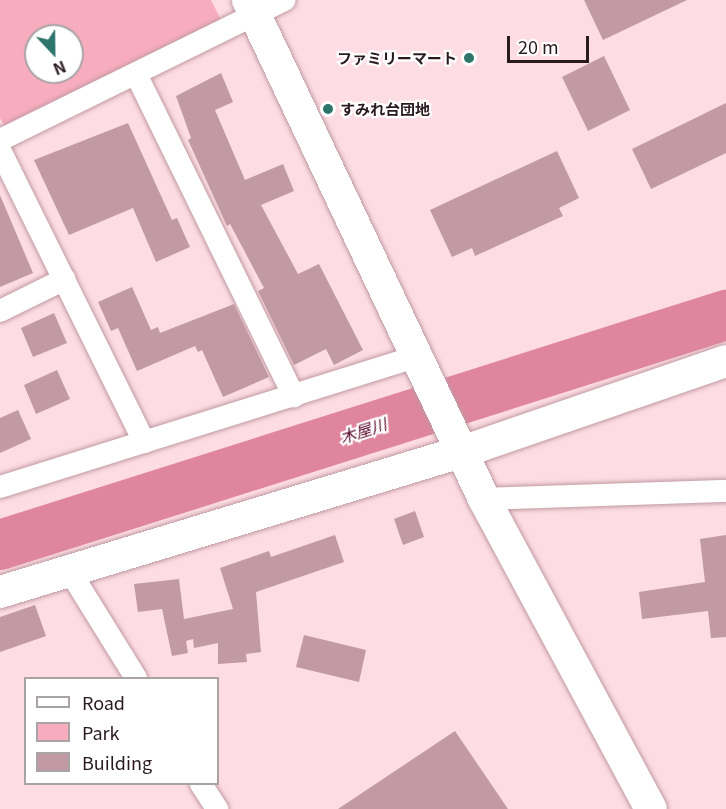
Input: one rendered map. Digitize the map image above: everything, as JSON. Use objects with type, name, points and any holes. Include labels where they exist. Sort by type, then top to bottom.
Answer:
[{"type":"street","points":[[0,140],[136,74],[252,7],[284,0]]},
{"type":"street","points":[[252,7],[421,361],[484,500],[651,809]]},
{"type":"street","points":[[136,74],[294,396]]},
{"type":"street","points":[[0,150],[144,442]]},
{"type":"street","points":[[0,311],[65,279]]},
{"type":"street","points":[[0,487],[294,396],[421,361]]},
{"type":"street","points":[[0,592],[457,441],[726,361]]},
{"type":"street","points":[[484,500],[726,491]]},
{"type":"street","points":[[69,570],[135,677]]},
{"type":"street","points":[[202,785],[217,809]]},
{"type":"green space","points":[[0,0],[211,0],[223,24],[7,131],[0,118]]},
{"type":"building","points":[[584,0],[687,0],[603,40]]},
{"type":"building","points":[[604,56],[630,110],[588,131],[562,77]]},
{"type":"building","points":[[221,73],[233,102],[215,110],[245,180],[283,164],[294,191],[261,205],[298,274],[319,264],[363,350],[334,365],[326,349],[294,365],[258,291],[264,288],[230,224],[227,226],[188,140],[191,138],[176,96]]},
{"type":"building","points":[[726,103],[726,153],[651,189],[632,149]]},
{"type":"building","points":[[128,123],[172,220],[177,218],[190,247],[156,262],[133,208],[69,235],[34,160]]},
{"type":"building","points":[[557,151],[579,198],[559,208],[563,216],[475,256],[472,248],[452,257],[430,210]]},
{"type":"building","points":[[0,195],[33,273],[0,287]]},
{"type":"building","points":[[132,287],[151,330],[158,327],[160,333],[234,304],[269,377],[223,397],[202,350],[198,352],[195,346],[137,371],[118,328],[111,331],[98,302]]},
{"type":"building","points":[[54,313],[67,343],[33,357],[21,328]]},
{"type":"building","points":[[57,370],[70,399],[36,414],[24,385]]},
{"type":"building","points":[[18,410],[31,439],[0,453],[0,418]]},
{"type":"building","points":[[415,511],[424,537],[403,545],[394,519]]},
{"type":"building","points":[[335,535],[344,562],[256,592],[261,652],[246,654],[247,662],[218,664],[218,643],[194,648],[193,639],[186,641],[188,653],[172,656],[162,609],[138,612],[134,584],[179,579],[184,619],[233,609],[220,568],[269,551],[271,557]]},
{"type":"building","points":[[726,535],[726,637],[711,638],[708,611],[642,619],[639,592],[705,582],[700,539]]},
{"type":"building","points":[[35,605],[46,636],[0,652],[0,617]]},
{"type":"building","points":[[304,635],[366,650],[359,682],[296,667]]},
{"type":"building","points":[[455,731],[508,809],[338,809]]},
{"type":"waterway","name":"木屋川","points":[[0,545],[726,315]]},
{"type":"place","name":"ファミリーマート","points":[[469,58]]},
{"type":"place","name":"すみれ台団地","points":[[328,109]]}]
